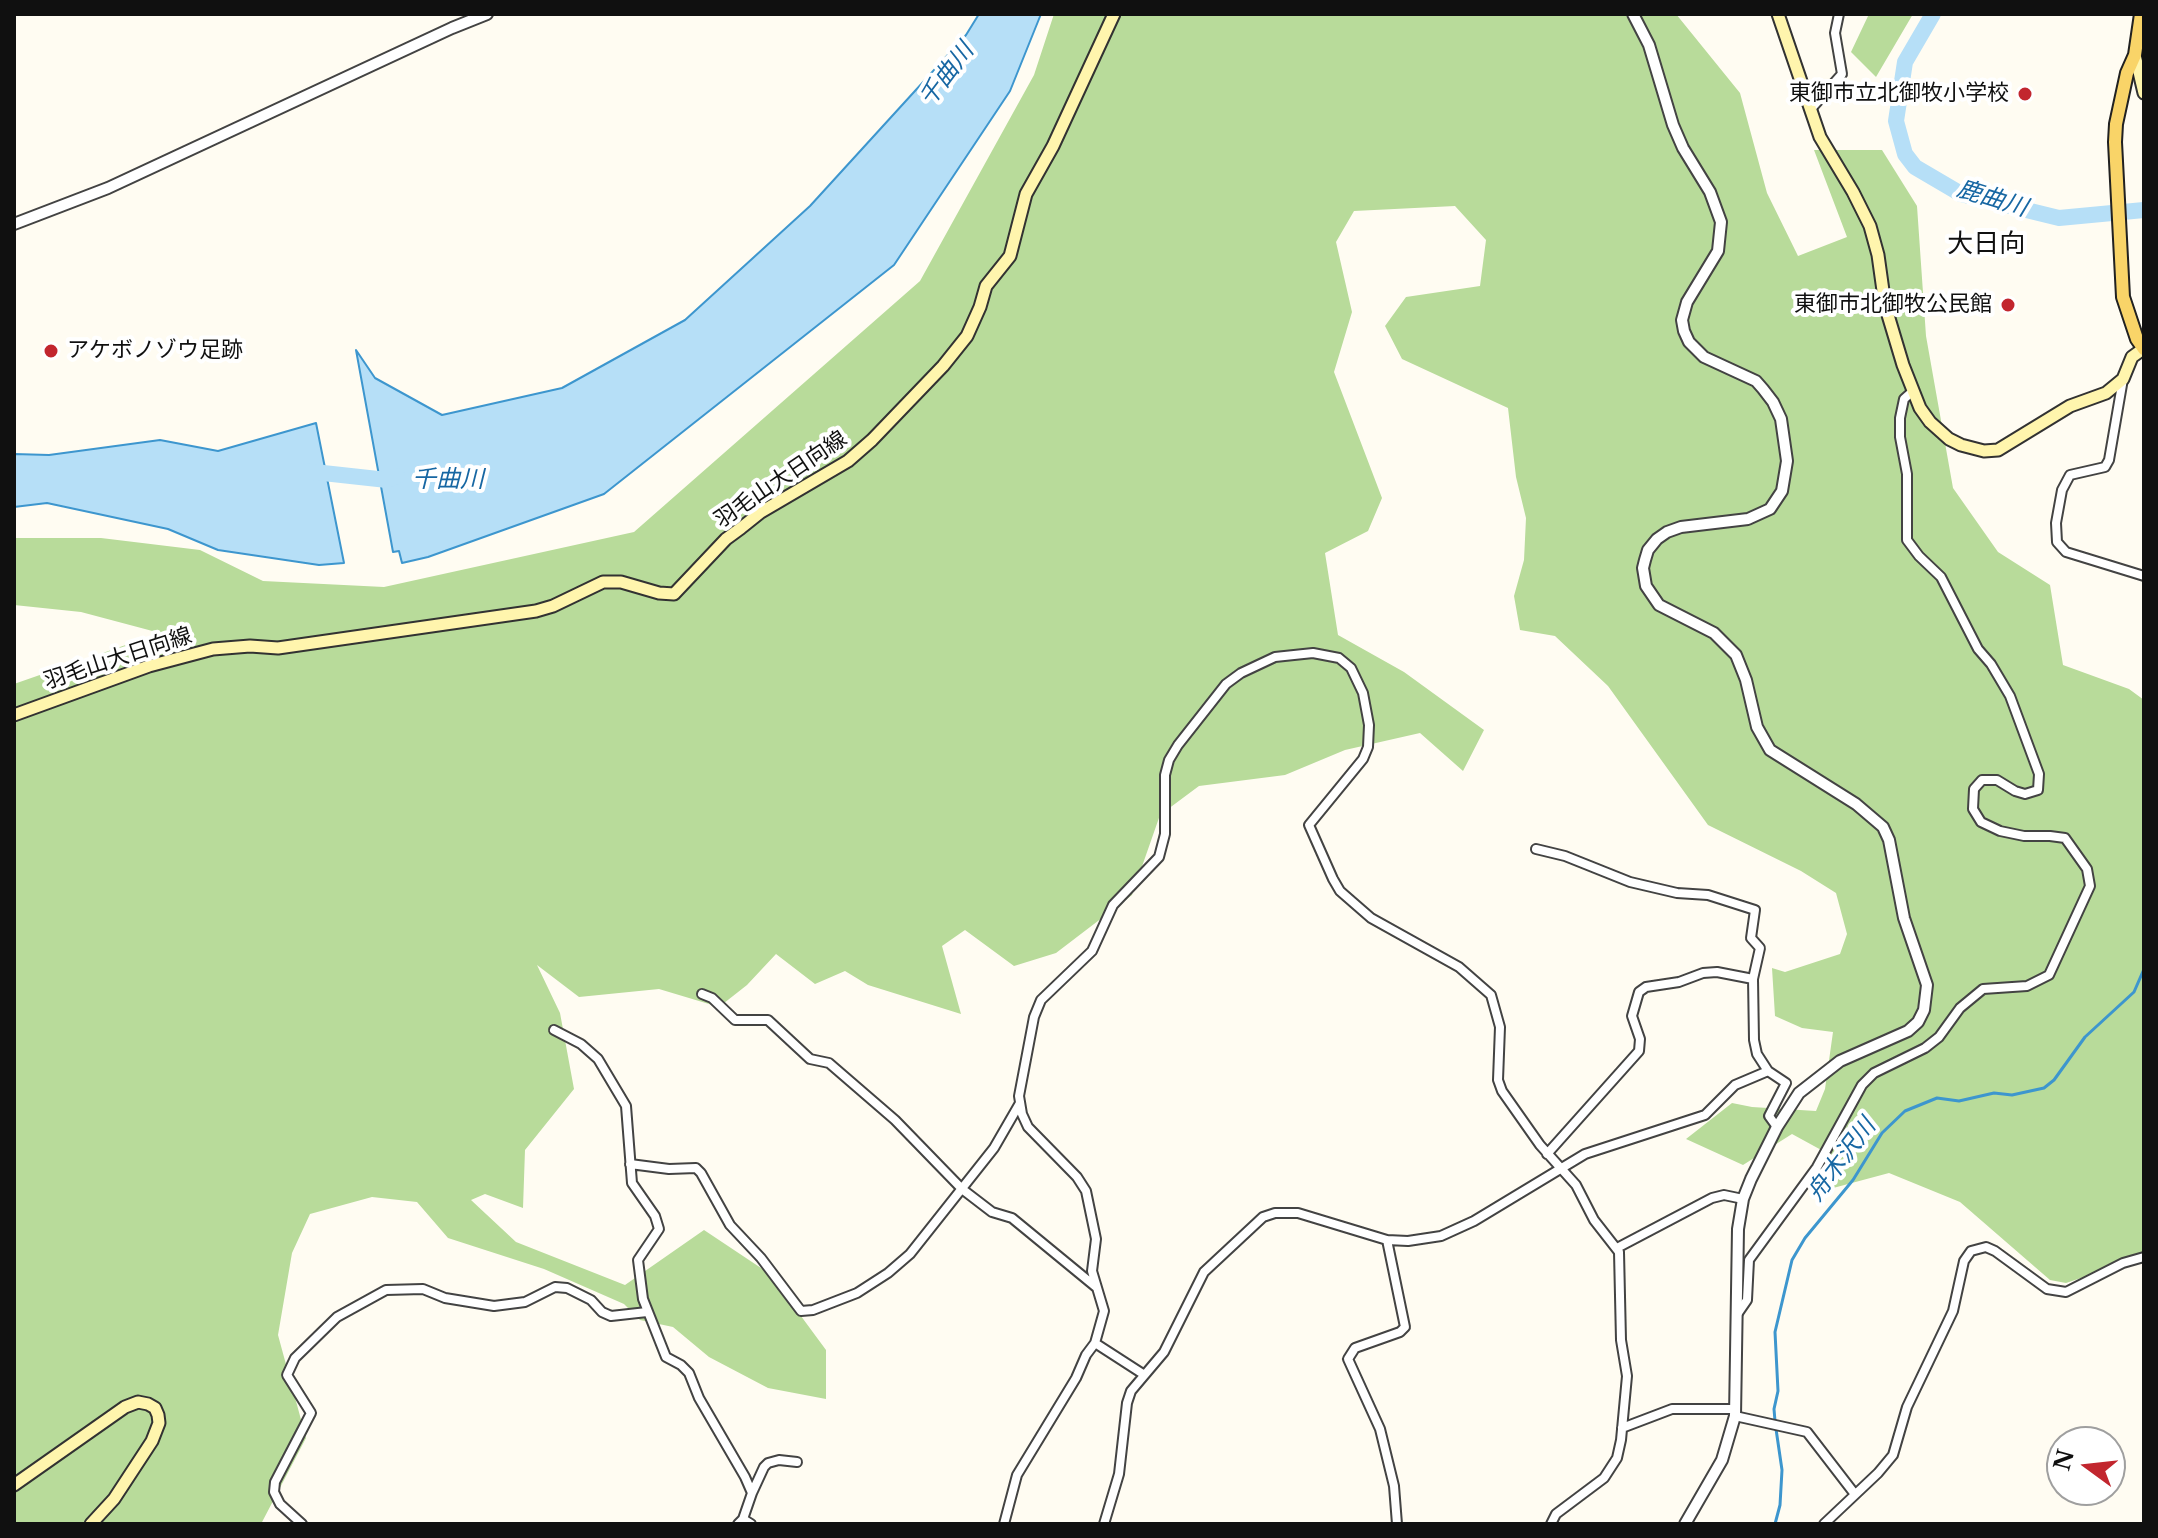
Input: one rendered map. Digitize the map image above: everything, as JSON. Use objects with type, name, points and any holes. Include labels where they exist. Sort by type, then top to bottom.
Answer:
[{"type":"main road","name":"羽毛山大日向線","points":[[14,715],[149,666],[213,649],[250,646],[278,648],[536,611],[603,582],[621,582],[674,594],[726,539],[761,512],[848,461],[872,440],[943,366],[967,336],[986,286],[1010,256],[1026,194],[1053,146],[1114,14]]},
{"type":"main road","points":[[1778,14],[1820,137],[1870,226],[1878,255],[1885,305],[1913,391],[1930,422],[1949,439],[1984,451],[1998,450],[2013,443],[2070,406],[2106,393],[2123,379],[2132,357],[2144,349],[2123,297],[2115,170],[2116,124],[2127,73],[2135,55],[2141,14]]},
{"type":"main road","points":[[2135,55],[2144,93]]},
{"type":"main road","points":[[14,1485],[125,1407],[138,1402],[148,1404],[155,1408],[159,1423],[152,1441],[114,1499],[91,1524]]},
{"type":"street","points":[[14,224],[108,188],[487,14]]},
{"type":"street","points":[[1633,14],[1649,45],[1678,137],[1690,163],[1710,192],[1721,222],[1718,251],[1687,302],[1682,320],[1684,331],[1689,342],[1704,357],[1756,381],[1763,389],[1781,419],[1787,461],[1782,491],[1770,509],[1748,519],[1681,527],[1657,539],[1648,550],[1643,568],[1646,586],[1659,605],[1714,633],[1736,655],[1746,680],[1757,727],[1770,750],[1856,804],[1883,827],[1889,840],[1904,918],[1927,985],[1924,1010],[1918,1022],[1908,1031],[1840,1061],[1799,1093],[1777,1127],[1743,1199],[1738,1229],[1735,1413],[1722,1460],[1685,1524]]},
{"type":"street","points":[[1810,110],[1842,74],[1835,33],[1839,14]]},
{"type":"street","points":[[2123,379],[2109,460],[2105,467],[2070,475],[2062,490],[2056,523],[2057,542],[2066,552],[2144,576]]},
{"type":"street","points":[[1738,1313],[1747,1300],[1749,1260],[1817,1167],[1862,1085],[1874,1073],[1925,1048],[1939,1037],[1960,1008],[1983,989],[2027,986],[2049,975],[2090,886],[2087,869],[2065,838],[2024,836],[2000,831],[1981,822],[1973,809],[1974,789],[1982,780],[1997,780],[2025,794],[2038,790],[2039,774],[2016,708],[2005,687],[1973,641],[1941,577],[1907,540],[1907,474],[1900,418],[1904,399],[1913,391]]},
{"type":"street","points":[[1004,1524],[1017,1475],[1095,1343],[1104,1311],[1092,1271],[1096,1239],[1086,1191],[1077,1177],[1028,1127],[1020,1103],[1034,1017],[1041,1000],[1092,951],[1113,905],[1159,857],[1165,834],[1165,775],[1178,745],[1219,692],[1241,673],[1275,657],[1313,653],[1339,658],[1351,668],[1363,693],[1369,725],[1368,747],[1363,759],[1309,825],[1333,879],[1340,891],[1371,918],[1459,967],[1491,995],[1500,1027],[1498,1080],[1502,1091],[1547,1154],[1576,1185],[1594,1220],[1617,1248],[1621,1263],[1621,1340],[1627,1376],[1617,1458],[1604,1478],[1556,1514],[1551,1524]]},
{"type":"street","points":[[1536,849],[1565,856],[1630,882],[1677,893],[1708,895],[1755,910],[1751,938],[1760,948],[1753,979],[1754,1040],[1757,1054],[1768,1071],[1786,1083],[1769,1116],[1777,1127]]},
{"type":"street","points":[[1547,1154],[1639,1051],[1640,1039],[1632,1016],[1639,992],[1646,987],[1679,982],[1703,973],[1717,972],[1753,979]]},
{"type":"street","points":[[702,994],[712,998],[735,1020],[768,1020],[810,1059],[829,1063],[895,1120],[962,1189],[992,1212],[1012,1218],[1096,1287]]},
{"type":"street","points":[[554,1030],[588,1050],[608,1072],[628,1114],[632,1183],[655,1216],[659,1229],[638,1260],[637,1270],[647,1312],[666,1357],[689,1373],[699,1398],[752,1493]]},
{"type":"street","points":[[1104,1524],[1119,1474],[1131,1391],[1164,1352],[1204,1272],[1263,1217],[1275,1213],[1298,1213],[1387,1240],[1427,1240],[1457,1230],[1585,1154],[1705,1115],[1735,1085],[1768,1071]]},
{"type":"street","points":[[630,1164],[669,1169],[696,1168],[730,1225],[761,1258],[801,1311],[824,1307],[857,1293],[910,1254],[994,1148],[1020,1103]]},
{"type":"street","points":[[1617,1248],[1712,1198],[1724,1195],[1743,1199]]},
{"type":"street","points":[[1387,1240],[1405,1327],[1400,1332],[1355,1348],[1348,1359],[1380,1429],[1394,1486],[1397,1524]]},
{"type":"street","points":[[1824,1524],[1893,1455],[1907,1407],[1953,1311],[1964,1261],[1971,1251],[1986,1247],[2047,1289],[2066,1292],[2123,1263],[2144,1257]]},
{"type":"street","points":[[302,1524],[280,1504],[274,1492],[275,1482],[311,1413],[287,1375],[289,1365],[295,1358],[337,1317],[386,1290],[423,1289],[445,1298],[494,1306],[525,1302],[555,1287],[567,1288],[591,1300],[602,1312],[611,1316],[647,1312]]},
{"type":"street","points":[[1095,1343],[1143,1374]]},
{"type":"street","points":[[1622,1428],[1672,1409],[1735,1413],[1807,1432],[1854,1493]]},
{"type":"street","points":[[744,1522],[764,1467],[779,1460],[797,1462]]},
{"type":"green space","points":[[1054,14],[1676,14],[1740,93],[1767,193],[1798,256],[1847,237],[1814,150],[1882,150],[1917,206],[1926,336],[1953,488],[1998,552],[2050,585],[2063,665],[2129,689],[2144,700],[2144,1257],[2066,1283],[2050,1280],[1960,1202],[1889,1173],[1822,1191],[1845,1163],[1792,1134],[1743,1165],[1686,1139],[1732,1103],[1816,1111],[1825,1089],[1833,1032],[1802,1028],[1775,1016],[1772,968],[1785,972],[1840,954],[1847,934],[1836,893],[1801,871],[1708,825],[1608,686],[1555,636],[1520,630],[1514,596],[1524,560],[1526,518],[1516,477],[1508,408],[1402,359],[1385,326],[1406,297],[1480,286],[1486,240],[1455,206],[1354,211],[1336,242],[1352,312],[1334,372],[1382,498],[1368,531],[1325,553],[1338,635],[1404,672],[1484,730],[1463,771],[1420,733],[1345,750],[1285,775],[1199,786],[1160,815],[1132,895],[1056,953],[1014,966],[965,930],[942,946],[961,1014],[868,985],[845,971],[815,984],[776,954],[747,985],[719,1007],[659,989],[579,997],[537,965],[560,1013],[574,1089],[525,1150],[523,1208],[485,1194],[471,1200],[516,1242],[625,1285],[704,1230],[770,1274],[826,1350],[826,1399],[768,1388],[709,1357],[673,1327],[640,1320],[624,1304],[544,1269],[448,1238],[417,1202],[372,1197],[310,1214],[292,1253],[278,1335],[306,1438],[261,1524],[14,1524],[14,684],[160,633],[81,612],[14,605],[14,538],[101,538],[200,550],[263,581],[384,587],[634,532],[920,281],[1034,75]]},
{"type":"green space","points":[[1869,14],[1913,14],[1876,77],[1851,52]]},
{"type":"water","name":"千曲川","points":[[979,14],[1041,14],[1010,91],[894,265],[604,494],[428,557],[402,563],[399,551],[393,552],[356,350],[375,378],[442,415],[562,388],[685,320],[810,206],[966,35]]},
{"type":"water","points":[[316,423],[344,563],[319,565],[218,550],[168,529],[47,503],[14,507],[14,454],[49,455],[160,440],[218,451]]},
{"type":"waterway","name":"鹿曲川","points":[[1933,14],[1905,62],[1896,121],[1905,154],[1915,167],[1961,194],[2059,218],[2144,210]]},
{"type":"waterway","name":"千曲川","points":[[305,471],[387,480],[397,476]]},
{"type":"waterway","name":"舟木沢川","points":[[1775,1421],[1778,1391],[1775,1332],[1792,1260],[1805,1238],[1853,1180],[1882,1133],[1905,1111],[1937,1098],[1959,1101],[1994,1093],[2012,1095],[2044,1088],[2054,1080],[2085,1037],[2134,992],[2144,969]]},
{"type":"waterway","name":"舟木沢川","points":[[1775,1524],[1780,1505],[1782,1470],[1776,1429]]},
{"type":"place","name":"東御市立北御牧小学校","points":[[2025,94]]},
{"type":"place","name":"東御市北御牧公民館","points":[[2008,305]]},
{"type":"place","name":"アケボノゾウ足跡","points":[[51,351]]},
{"type":"district","name":"大日向","points":[[1986,245]]}]
